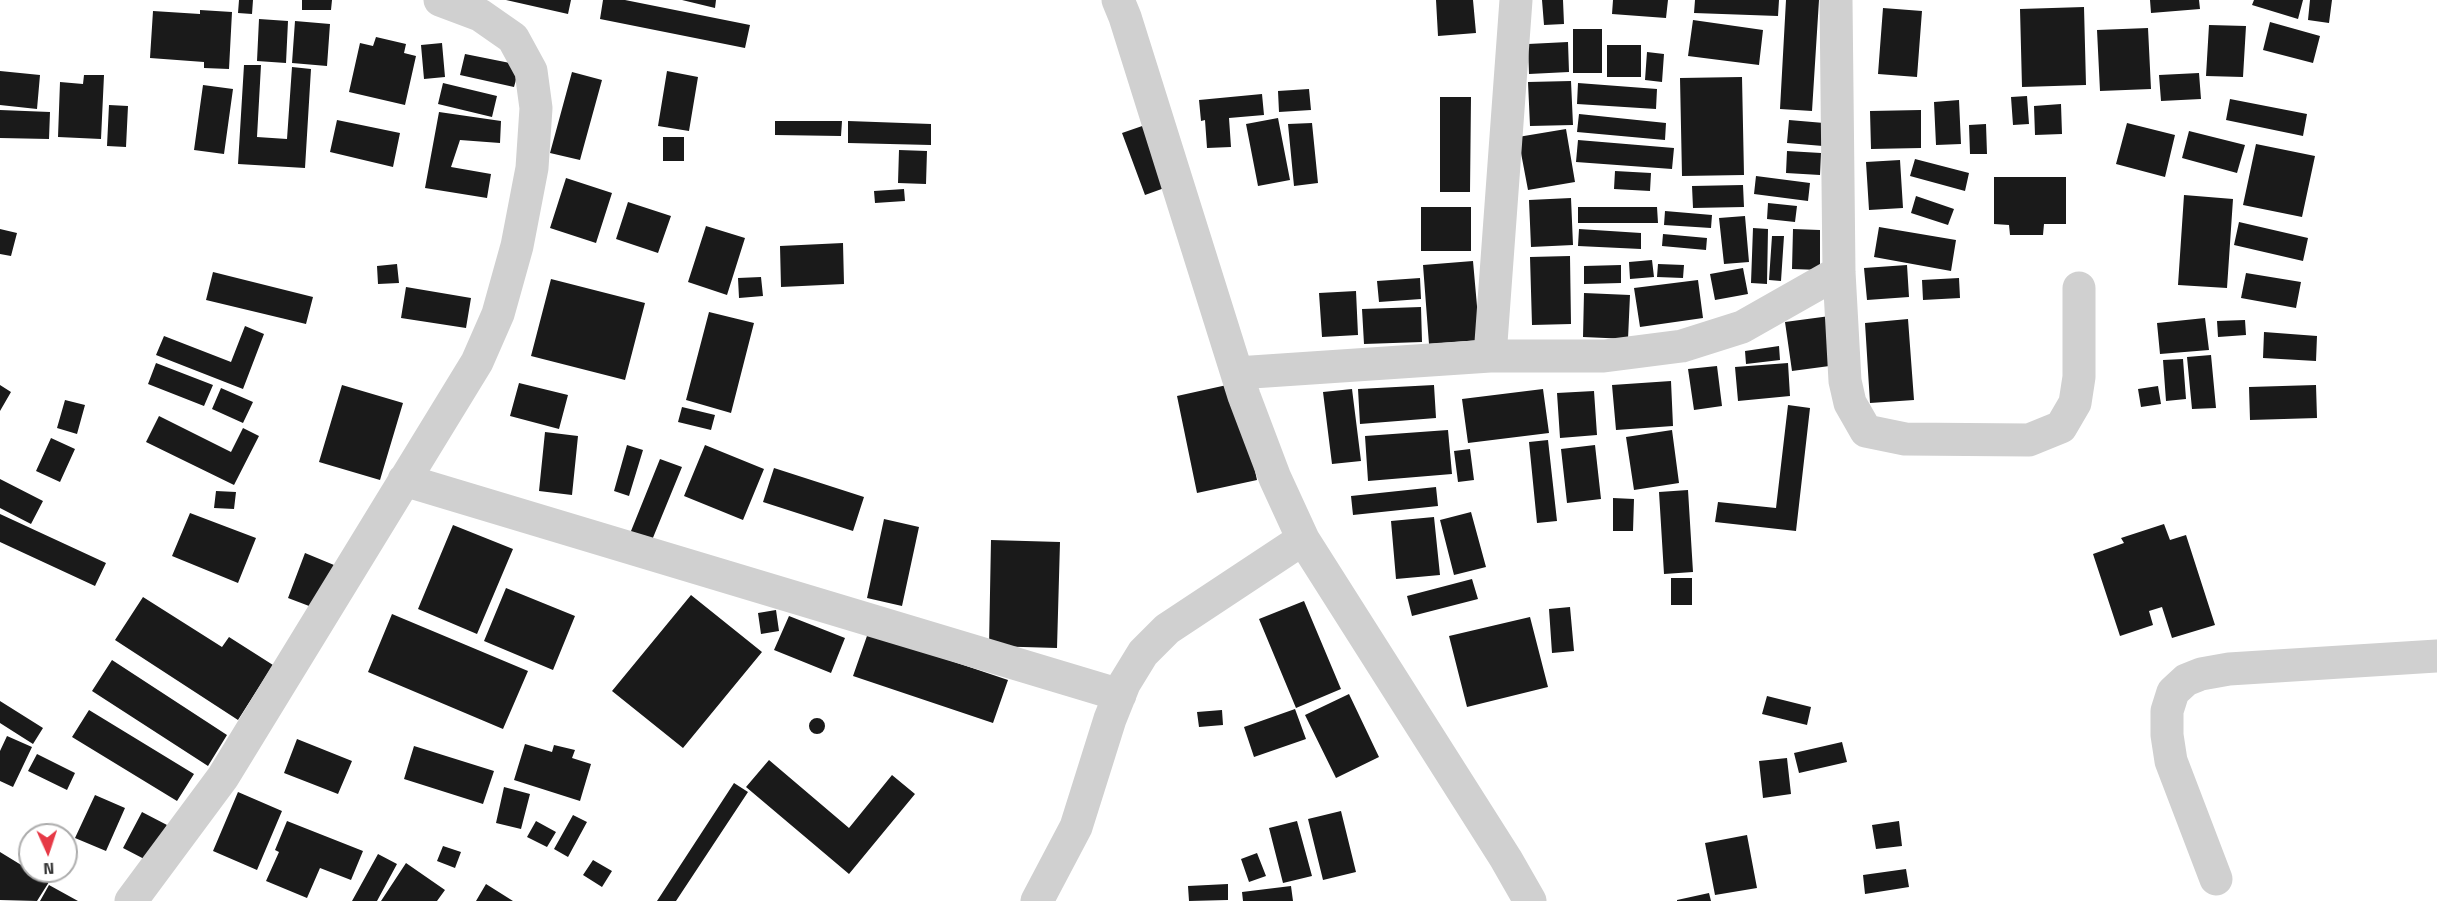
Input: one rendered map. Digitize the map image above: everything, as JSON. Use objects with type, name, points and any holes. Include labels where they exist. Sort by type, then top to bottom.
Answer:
[{"type":"street","points":[[130,901],[222,777],[477,362],[498,314],[517,246],[532,168],[536,108],[531,71],[513,38],[480,15],[440,0]]},
{"type":"street","points":[[1118,0],[1237,372],[1275,478],[1304,539],[1506,859],[1530,901]]},
{"type":"street","points":[[1490,356],[1516,0]]},
{"type":"street","points":[[1836,0],[1839,272],[1845,381],[1850,403],[1866,430],[1905,439],[2029,440],[2061,427],[2075,403],[2079,377],[2079,288]]},
{"type":"street","points":[[1237,372],[1490,356],[1604,356],[1682,346],[1742,327],[1839,272]]},
{"type":"street","points":[[404,480],[1120,695]]},
{"type":"street","points":[[1037,901],[1076,827],[1110,718],[1143,653],[1167,629],[1304,539]]},
{"type":"street","points":[[2216,879],[2171,761],[2167,711],[2173,692],[2193,677],[2229,669],[2437,656]]},
{"type":"building","points":[[239,0],[253,0],[252,14],[238,13]]},
{"type":"building","points":[[302,0],[332,0],[331,10],[302,10]]},
{"type":"building","points":[[506,0],[571,0],[568,14]]},
{"type":"building","points":[[603,0],[625,0],[750,25],[745,48],[600,19]]},
{"type":"building","points":[[682,0],[716,0],[715,8]]},
{"type":"building","points":[[1436,0],[1473,0],[1476,33],[1438,36]]},
{"type":"building","points":[[1542,0],[1563,0],[1564,24],[1544,25]]},
{"type":"building","points":[[1613,0],[1668,0],[1666,18],[1612,14]]},
{"type":"building","points":[[1695,0],[1779,0],[1778,16],[1694,13]]},
{"type":"building","points":[[1786,0],[1819,0],[1812,111],[1780,109]]},
{"type":"building","points":[[2150,0],[2199,0],[2200,9],[2151,13]]},
{"type":"building","points":[[2254,0],[2303,0],[2298,19],[2252,5]]},
{"type":"building","points":[[2310,0],[2332,0],[2329,23],[2308,20]]},
{"type":"building","points":[[2084,7],[2086,85],[2022,87],[2020,9]]},
{"type":"building","points":[[1883,8],[1922,11],[1917,77],[1878,74]]},
{"type":"building","points":[[200,10],[232,12],[229,69],[204,68],[204,62],[150,58],[153,11],[200,14]]},
{"type":"building","points":[[259,19],[288,21],[286,63],[257,61]]},
{"type":"building","points":[[1693,20],[1763,30],[1759,65],[1688,56]]},
{"type":"building","points":[[295,21],[330,24],[327,66],[292,63]]},
{"type":"building","points":[[2270,22],[2320,36],[2313,63],[2263,50]]},
{"type":"building","points":[[2209,25],[2246,26],[2243,77],[2206,76]]},
{"type":"building","points":[[2148,28],[2151,89],[2100,91],[2097,30]]},
{"type":"building","points":[[1573,29],[1602,29],[1602,73],[1573,73]]},
{"type":"building","points":[[376,37],[406,44],[404,53],[416,56],[405,105],[349,92],[360,43],[373,46]]},
{"type":"building","points":[[1568,42],[1569,72],[1529,74],[1528,44]]},
{"type":"building","points":[[442,43],[445,77],[424,79],[421,45]]},
{"type":"building","points":[[1607,45],[1641,45],[1641,77],[1607,77]]},
{"type":"building","points":[[1647,52],[1664,54],[1662,82],[1645,80]]},
{"type":"building","points":[[465,54],[520,65],[514,87],[460,75]]},
{"type":"building","points":[[244,65],[261,65],[257,137],[287,139],[292,67],[311,69],[305,168],[238,164]]},
{"type":"building","points":[[0,71],[40,75],[37,109],[0,105]]},
{"type":"building","points":[[667,71],[698,77],[689,131],[658,126]]},
{"type":"building","points":[[572,72],[602,80],[580,160],[550,153]]},
{"type":"building","points":[[2199,73],[2201,99],[2161,101],[2159,75]]},
{"type":"building","points":[[84,75],[104,75],[101,139],[58,137],[60,82],[83,84]]},
{"type":"building","points":[[1742,77],[1744,175],[1682,176],[1680,78]]},
{"type":"building","points":[[1571,81],[1573,125],[1530,126],[1528,82]]},
{"type":"building","points":[[443,83],[497,96],[492,117],[438,104]]},
{"type":"building","points":[[1578,83],[1657,89],[1656,109],[1577,104]]},
{"type":"building","points":[[203,85],[233,89],[224,154],[194,150]]},
{"type":"building","points":[[1309,89],[1311,110],[1279,112],[1278,91]]},
{"type":"building","points":[[1262,94],[1264,115],[1229,118],[1231,147],[1207,148],[1205,120],[1201,121],[1199,100]]},
{"type":"building","points":[[2027,96],[2029,124],[2013,125],[2011,97]]},
{"type":"building","points":[[1440,97],[1471,97],[1470,192],[1440,192]]},
{"type":"building","points":[[2230,99],[2307,114],[2303,136],[2226,120]]},
{"type":"building","points":[[1959,100],[1961,144],[1936,145],[1934,102]]},
{"type":"building","points":[[2061,104],[2062,134],[2035,135],[2034,106]]},
{"type":"building","points":[[109,105],[128,106],[126,147],[107,146]]},
{"type":"building","points":[[0,110],[50,112],[49,139],[0,138]]},
{"type":"building","points":[[1921,110],[1921,148],[1871,149],[1870,111]]},
{"type":"building","points":[[439,112],[501,121],[500,143],[460,140],[451,167],[491,174],[487,198],[425,188]]},
{"type":"building","points":[[1579,114],[1666,123],[1665,140],[1577,132]]},
{"type":"building","points":[[1278,118],[1290,180],[1258,186],[1246,124]]},
{"type":"building","points":[[337,120],[400,133],[393,167],[330,152]]},
{"type":"building","points":[[1789,120],[1824,123],[1823,146],[1787,143]]},
{"type":"building","points":[[775,121],[842,121],[841,136],[775,135]]},
{"type":"building","points":[[848,121],[931,124],[931,145],[848,143]]},
{"type":"building","points":[[1312,123],[1318,183],[1294,186],[1288,124]]},
{"type":"building","points":[[2127,123],[2175,135],[2165,177],[2116,164]]},
{"type":"building","points":[[1148,124],[1170,186],[1145,195],[1122,133]]},
{"type":"building","points":[[1986,124],[1987,154],[1970,154],[1969,125]]},
{"type":"building","points":[[1566,129],[1575,182],[1528,190],[1518,137]]},
{"type":"building","points":[[2189,131],[2245,145],[2237,173],[2182,158]]},
{"type":"building","points":[[663,137],[684,137],[684,161],[663,161]]},
{"type":"building","points":[[1578,140],[1674,148],[1672,169],[1576,162]]},
{"type":"building","points":[[2256,144],[2315,156],[2302,217],[2243,205]]},
{"type":"building","points":[[899,150],[927,151],[926,184],[898,183]]},
{"type":"building","points":[[1787,151],[1821,153],[1820,175],[1786,173]]},
{"type":"building","points":[[1915,159],[1969,173],[1965,191],[1910,176]]},
{"type":"building","points":[[1900,160],[1903,208],[1869,210],[1866,162]]},
{"type":"building","points":[[1615,171],[1651,173],[1650,191],[1614,189]]},
{"type":"building","points":[[1756,176],[1810,183],[1808,201],[1754,194]]},
{"type":"building","points":[[1994,177],[2066,177],[2066,224],[2044,224],[2043,235],[2010,235],[2009,225],[1994,224]]},
{"type":"building","points":[[566,178],[612,193],[596,243],[550,228]]},
{"type":"building","points":[[1743,185],[1744,207],[1693,208],[1692,186]]},
{"type":"building","points":[[904,189],[905,201],[875,203],[874,191]]},
{"type":"building","points":[[2184,195],[2233,199],[2227,288],[2178,285]]},
{"type":"building","points":[[1916,196],[1954,209],[1948,225],[1911,213]]},
{"type":"building","points":[[1571,198],[1573,245],[1531,247],[1529,200]]},
{"type":"building","points":[[628,202],[671,216],[658,253],[616,239]]},
{"type":"building","points":[[1768,203],[1797,206],[1795,222],[1767,219]]},
{"type":"building","points":[[1421,207],[1471,207],[1471,251],[1421,251]]},
{"type":"building","points":[[1578,207],[1657,207],[1658,223],[1578,223]]},
{"type":"building","points":[[1665,211],[1712,215],[1711,228],[1664,225]]},
{"type":"building","points":[[1745,216],[1749,262],[1724,264],[1719,218]]},
{"type":"building","points":[[2239,222],[2308,238],[2303,261],[2234,245]]},
{"type":"building","points":[[706,226],[745,238],[727,295],[688,282]]},
{"type":"building","points":[[1879,227],[1956,240],[1951,271],[1874,257]]},
{"type":"building","points":[[1753,228],[1768,229],[1767,284],[1751,283]]},
{"type":"building","points":[[0,229],[17,233],[11,256],[0,254]]},
{"type":"building","points":[[1579,229],[1641,233],[1641,249],[1578,246]]},
{"type":"building","points":[[1793,229],[1820,230],[1820,270],[1792,269]]},
{"type":"building","points":[[1663,234],[1707,238],[1706,250],[1662,246]]},
{"type":"building","points":[[1772,236],[1784,236],[1781,281],[1769,280]]},
{"type":"building","points":[[843,243],[844,284],[781,287],[780,246]]},
{"type":"building","points":[[1570,256],[1571,324],[1532,325],[1530,257]]},
{"type":"building","points":[[1652,260],[1654,277],[1630,279],[1629,262]]},
{"type":"building","points":[[1473,261],[1480,340],[1429,344],[1423,265]]},
{"type":"building","points":[[397,264],[399,283],[378,284],[377,266]]},
{"type":"building","points":[[1658,264],[1684,265],[1683,278],[1657,277]]},
{"type":"building","points":[[1621,265],[1621,283],[1584,284],[1584,266]]},
{"type":"building","points":[[1907,265],[1909,297],[1867,300],[1864,268]]},
{"type":"building","points":[[1743,268],[1748,294],[1715,300],[1710,274]]},
{"type":"building","points":[[213,272],[313,297],[306,324],[206,300]]},
{"type":"building","points":[[2246,273],[2301,282],[2296,308],[2241,298]]},
{"type":"building","points":[[761,277],[763,296],[739,298],[738,278]]},
{"type":"building","points":[[1420,278],[1421,299],[1379,302],[1377,281]]},
{"type":"building","points":[[1959,278],[1960,298],[1923,300],[1922,280]]},
{"type":"building","points":[[551,279],[645,303],[625,380],[531,356]]},
{"type":"building","points":[[1698,280],[1703,318],[1640,327],[1634,288]]},
{"type":"building","points":[[406,287],[471,298],[466,328],[401,318]]},
{"type":"building","points":[[1356,291],[1358,335],[1322,337],[1319,293]]},
{"type":"building","points":[[1584,293],[1630,295],[1628,339],[1583,337]]},
{"type":"building","points":[[1421,307],[1422,342],[1364,344],[1362,309]]},
{"type":"building","points":[[709,312],[754,323],[731,413],[686,400]]},
{"type":"building","points":[[1830,316],[1837,365],[1792,371],[1785,322]]},
{"type":"building","points":[[2205,318],[2209,350],[2160,354],[2157,323]]},
{"type":"building","points":[[1908,319],[1914,400],[1870,403],[1865,323]]},
{"type":"building","points":[[2245,320],[2246,335],[2218,337],[2217,321]]},
{"type":"building","points":[[245,326],[264,334],[243,389],[156,355],[164,336],[231,362]]},
{"type":"building","points":[[2264,332],[2317,336],[2316,361],[2263,358]]},
{"type":"building","points":[[1779,346],[1780,360],[1746,364],[1745,351]]},
{"type":"building","points":[[2211,355],[2216,408],[2192,409],[2187,357]]},
{"type":"building","points":[[2183,359],[2186,399],[2166,401],[2163,360]]},
{"type":"building","points":[[156,363],[213,385],[204,406],[148,384]]},
{"type":"building","points":[[1788,363],[1790,396],[1738,401],[1735,367]]},
{"type":"building","points":[[1717,366],[1722,406],[1694,410],[1688,369]]},
{"type":"building","points":[[1671,381],[1673,426],[1616,430],[1612,385]]},
{"type":"building","points":[[519,383],[568,395],[559,429],[510,416]]},
{"type":"building","points":[[1236,383],[1257,480],[1197,493],[1177,396]]},
{"type":"building","points":[[0,385],[11,392],[0,411]]},
{"type":"building","points":[[342,385],[403,403],[380,480],[319,462]]},
{"type":"building","points":[[1434,385],[1436,418],[1360,424],[1358,389]]},
{"type":"building","points":[[2316,385],[2317,418],[2250,420],[2249,387]]},
{"type":"building","points":[[2158,386],[2161,404],[2141,407],[2138,389]]},
{"type":"building","points":[[221,388],[253,402],[243,423],[212,409]]},
{"type":"building","points":[[1352,389],[1361,461],[1332,464],[1323,392]]},
{"type":"building","points":[[1543,389],[1549,433],[1468,443],[1462,399]]},
{"type":"building","points":[[1594,391],[1597,435],[1560,438],[1557,393]]},
{"type":"building","points":[[65,400],[85,405],[77,434],[57,428]]},
{"type":"building","points":[[1788,405],[1810,408],[1796,531],[1715,522],[1718,502],[1776,508]]},
{"type":"building","points":[[682,407],[715,415],[711,430],[678,422]]},
{"type":"building","points":[[159,416],[231,452],[243,428],[259,436],[234,485],[146,442]]},
{"type":"building","points":[[1448,430],[1452,474],[1368,481],[1365,436]]},
{"type":"building","points":[[1672,430],[1679,483],[1634,490],[1626,437]]},
{"type":"building","points":[[545,432],[578,436],[572,495],[539,491]]},
{"type":"building","points":[[51,438],[75,449],[60,482],[36,471]]},
{"type":"building","points":[[1548,440],[1557,521],[1537,523],[1529,442]]},
{"type":"building","points":[[627,445],[643,450],[629,496],[614,491]]},
{"type":"building","points":[[705,445],[764,469],[743,520],[684,496]]},
{"type":"building","points":[[1595,445],[1601,499],[1567,503],[1561,449]]},
{"type":"building","points":[[1470,449],[1474,480],[1458,482],[1454,451]]},
{"type":"building","points":[[660,459],[682,467],[650,545],[629,536]]},
{"type":"building","points":[[774,468],[864,497],[853,531],[763,502]]},
{"type":"building","points":[[0,479],[43,501],[31,524],[0,508]]},
{"type":"building","points":[[1436,487],[1438,506],[1353,515],[1351,496]]},
{"type":"building","points":[[1688,490],[1693,572],[1664,574],[1659,492]]},
{"type":"building","points":[[216,491],[236,492],[234,509],[214,508]]},
{"type":"building","points":[[1613,498],[1634,499],[1633,531],[1613,531]]},
{"type":"building","points":[[1471,512],[1486,567],[1454,575],[1440,520]]},
{"type":"building","points":[[190,513],[256,538],[238,583],[172,556]]},
{"type":"building","points":[[0,514],[106,563],[95,586],[0,542]]},
{"type":"building","points":[[1434,517],[1440,575],[1396,579],[1391,521]]},
{"type":"building","points":[[884,519],[919,527],[902,606],[867,598]]},
{"type":"building","points":[[2164,524],[2170,540],[2186,535],[2215,625],[2172,638],[2162,607],[2149,611],[2153,625],[2120,636],[2093,554],[2124,543],[2121,538]]},
{"type":"building","points":[[453,525],[513,549],[477,634],[418,609]]},
{"type":"building","points":[[991,540],[1060,542],[1057,648],[989,646]]},
{"type":"building","points":[[305,553],[334,565],[317,609],[288,598]]},
{"type":"building","points":[[1671,578],[1692,578],[1692,605],[1671,605]]},
{"type":"building","points":[[1472,579],[1478,599],[1412,616],[1407,596]]},
{"type":"building","points":[[506,588],[575,616],[553,670],[484,641]]},
{"type":"building","points":[[691,595],[762,652],[683,748],[612,691]]},
{"type":"building","points":[[143,597],[222,647],[229,637],[273,665],[238,720],[115,640]]},
{"type":"building","points":[[1304,601],[1341,689],[1296,708],[1259,619]]},
{"type":"building","points":[[1570,607],[1574,651],[1552,653],[1549,609]]},
{"type":"building","points":[[776,610],[779,631],[761,634],[758,613]]},
{"type":"building","points":[[392,614],[528,671],[503,729],[368,672]]},
{"type":"building","points":[[789,616],[845,638],[831,673],[774,650]]},
{"type":"building","points":[[1530,617],[1548,687],[1467,707],[1449,636]]},
{"type":"building","points":[[868,633],[1008,680],[993,723],[853,676]]},
{"type":"building","points":[[112,660],[227,735],[208,766],[92,691]]},
{"type":"building","points":[[1349,694],[1379,757],[1336,778],[1305,715]]},
{"type":"building","points":[[1767,696],[1811,707],[1807,725],[1762,714]]},
{"type":"building","points":[[0,701],[43,728],[33,744],[0,723]]},
{"type":"building","points":[[1295,709],[1306,739],[1254,757],[1244,727]]},
{"type":"building","points":[[89,710],[194,774],[177,801],[72,737]]},
{"type":"building","points":[[1222,710],[1223,725],[1199,727],[1197,712]]},
{"type":"building","points":[[817,718],[823,720],[825,726],[823,732],[817,734],[811,732],[809,726],[811,720]]},
{"type":"building","points":[[7,736],[32,747],[13,787],[0,781],[0,751]]},
{"type":"building","points":[[297,739],[352,761],[338,794],[284,773]]},
{"type":"building","points":[[1842,742],[1847,762],[1799,773],[1794,753]]},
{"type":"building","points":[[525,744],[552,752],[554,745],[575,750],[572,758],[591,764],[580,801],[514,780]]},
{"type":"building","points":[[414,746],[494,771],[483,804],[404,779]]},
{"type":"building","points":[[37,754],[75,773],[67,790],[28,771]]},
{"type":"building","points":[[1787,758],[1791,794],[1763,798],[1759,761]]},
{"type":"building","points":[[769,760],[849,828],[892,775],[915,794],[849,874],[746,787]]},
{"type":"building","points":[[734,783],[748,792],[676,901],[657,901]]},
{"type":"building","points":[[504,787],[530,794],[521,829],[496,823]]},
{"type":"building","points":[[238,792],[282,811],[257,870],[213,851]]},
{"type":"building","points":[[95,795],[125,808],[106,851],[78,839],[78,832]]},
{"type":"building","points":[[1341,811],[1356,872],[1323,880],[1308,819]]},
{"type":"building","points":[[142,812],[167,825],[148,861],[123,848]]},
{"type":"building","points":[[573,815],[587,822],[568,857],[554,849]]},
{"type":"building","points":[[287,821],[363,851],[351,880],[320,868],[307,898],[266,881],[279,852],[275,850]]},
{"type":"building","points":[[536,821],[556,832],[547,847],[527,837]]},
{"type":"building","points":[[1297,821],[1312,876],[1283,883],[1269,828]]},
{"type":"building","points":[[1899,821],[1902,846],[1876,849],[1872,825]]},
{"type":"building","points":[[1747,835],[1757,888],[1715,895],[1705,843]]},
{"type":"building","points":[[443,846],[461,852],[455,868],[437,861]]},
{"type":"building","points":[[0,852],[18,863],[18,883],[48,883],[37,901],[0,900]]},
{"type":"building","points":[[1257,853],[1266,876],[1249,882],[1241,859]]},
{"type":"building","points":[[378,854],[397,864],[377,901],[352,901]]},
{"type":"building","points":[[593,860],[612,871],[602,887],[583,875]]},
{"type":"building","points":[[406,863],[445,890],[437,901],[381,901]]},
{"type":"building","points":[[1906,869],[1909,887],[1865,894],[1863,875]]},
{"type":"building","points":[[486,884],[513,901],[476,901]]},
{"type":"building","points":[[1228,884],[1228,900],[1189,901],[1188,886]]},
{"type":"building","points":[[49,885],[78,901],[40,901]]},
{"type":"building","points":[[1291,886],[1293,901],[1243,901],[1242,892]]},
{"type":"building","points":[[1709,893],[1711,901],[1677,901],[1677,900]]}]
